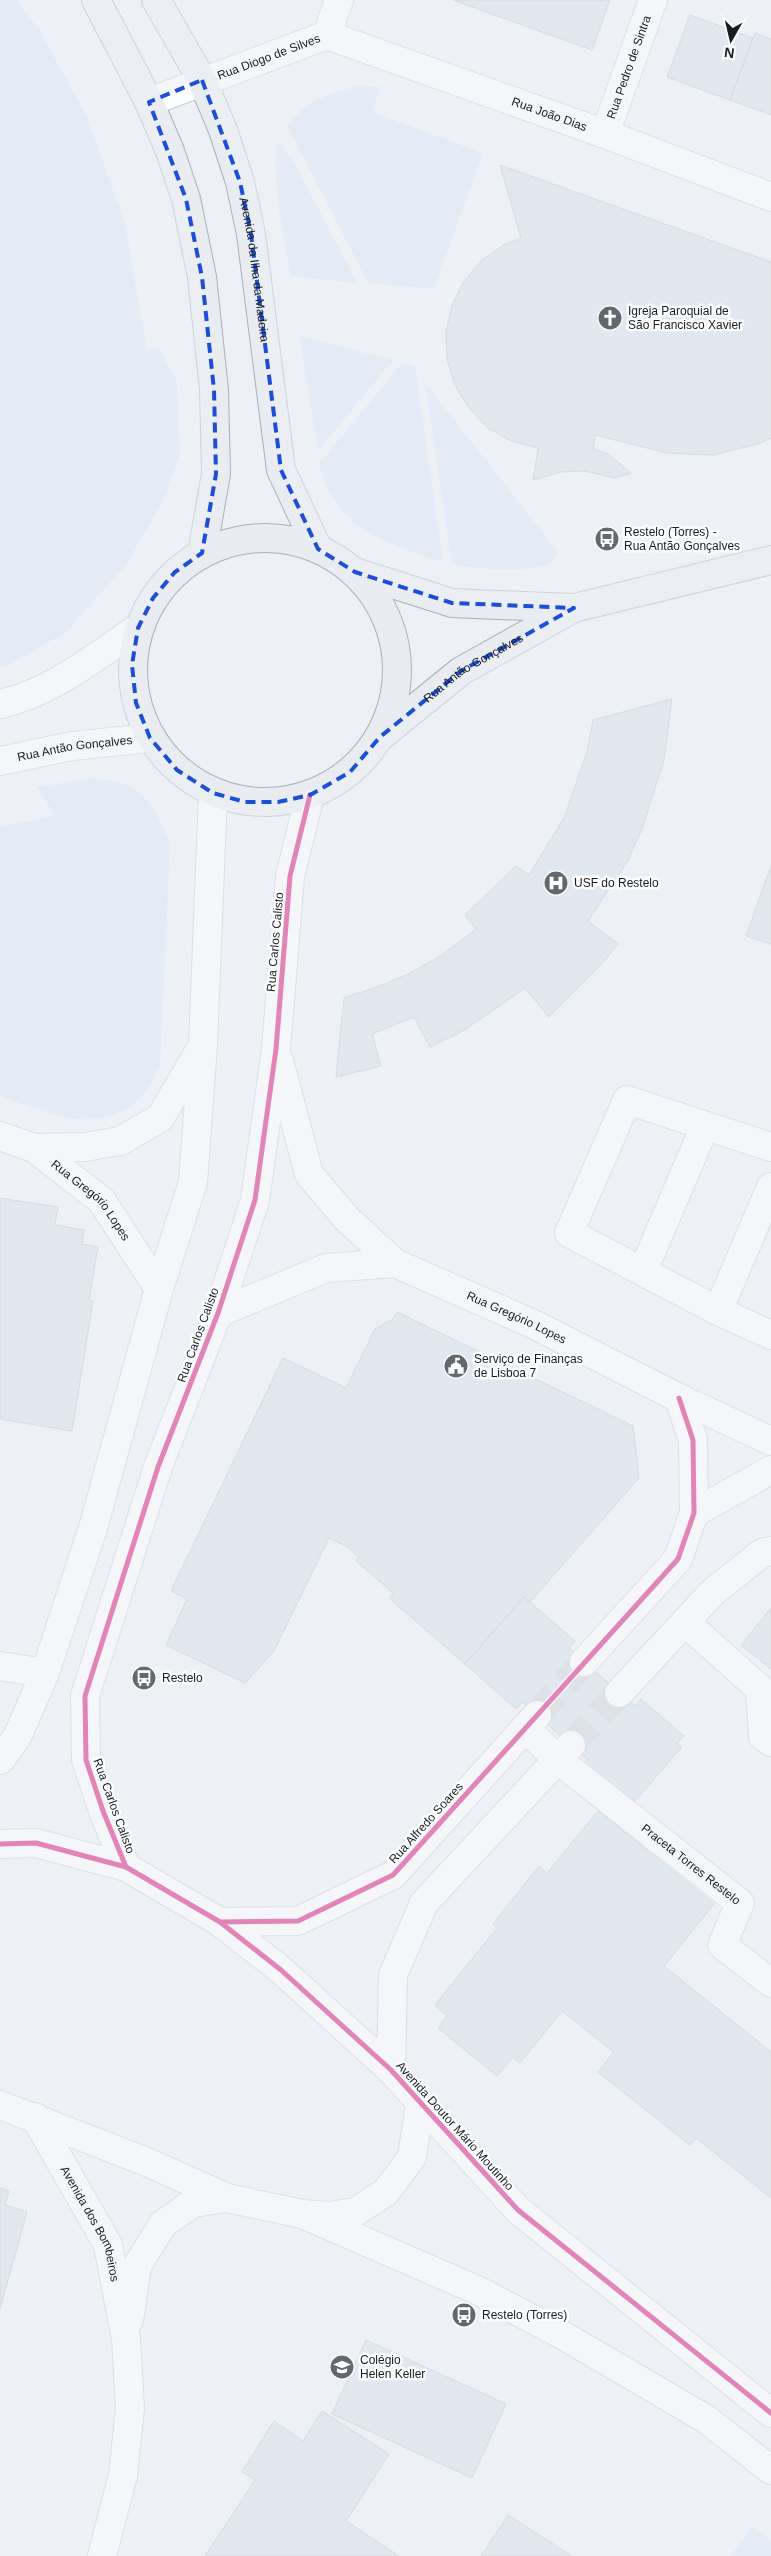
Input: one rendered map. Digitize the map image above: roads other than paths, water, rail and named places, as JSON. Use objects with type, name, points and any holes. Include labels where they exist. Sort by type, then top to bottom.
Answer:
[{"type":"main road","points":[[96,0],[149,102],[170,151],[186,199],[202,277],[214,390],[216,474],[202,553]]},
{"type":"main road","name":"Avenida da Ilha da Madeira","points":[[156,0],[202,80],[223,130],[240,182],[251,234],[281,470],[318,549]]},
{"type":"main road","points":[[279,539],[318,549],[354,572],[382,607],[396,648],[396,694],[380,737],[350,772],[310,795],[278,802],[245,802],[213,793],[177,770],[150,738],[136,703],[132,665],[138,628],[153,598],[175,572],[202,553],[240,540],[279,539]]},
{"type":"main road","name":"Rua Antão Gonçalves","points":[[380,737],[461,670],[574,608],[771,560]]},
{"type":"main road","name":"Rua Antão Gonçalves","points":[[354,572],[452,603],[574,608]]},
{"type":"street","name":"Rua Diogo de Silves","points":[[149,102],[202,80],[327,35],[339,0]]},
{"type":"street","name":"Rua Pedro de Sintra","points":[[605,134],[653,0]]},
{"type":"street","name":"Rua João Dias","points":[[327,35],[605,134],[771,197]]},
{"type":"street","points":[[0,704],[12,702],[58,681],[138,628]]},
{"type":"street","name":"Rua Antão Gonçalves","points":[[0,761],[72,746],[150,738]]},
{"type":"street","points":[[0,1760],[17,1737],[45,1673],[93,1528],[159,1289],[193,1182],[203,1044],[213,793]]},
{"type":"street","name":"Rua Carlos Calisto","points":[[126,1867],[103,1811],[86,1760],[86,1696],[158,1467],[218,1312],[255,1200],[276,1049],[290,876],[310,795]]},
{"type":"street","points":[[34,1148],[85,1147],[120,1141],[160,1118],[203,1044]]},
{"type":"street","points":[[276,1049],[309,1174],[348,1219],[395,1264]]},
{"type":"street","points":[[771,1147],[627,1100],[569,1233],[718,1311],[771,1336]]},
{"type":"street","points":[[643,1271],[705,1126]]},
{"type":"street","name":"Rua Gregório Lopes","points":[[0,1136],[34,1148],[102,1201],[159,1289]]},
{"type":"street","points":[[718,1311],[771,1187]]},
{"type":"street","points":[[218,1312],[326,1268],[395,1264]]},
{"type":"street","name":"Rua Gregório Lopes","points":[[395,1264],[533,1324],[679,1398],[771,1440]]},
{"type":"street","points":[[584,1662],[678,1559],[694,1513],[693,1440],[679,1398]]},
{"type":"street","points":[[694,1513],[771,1470]]},
{"type":"street","points":[[619,1693],[713,1592],[768,1545]]},
{"type":"street","points":[[685,1622],[760,1689],[763,1736],[771,1742]]},
{"type":"street","points":[[0,1666],[45,1673]]},
{"type":"street","name":"Rua Alfredo Soares","points":[[220,1922],[298,1921],[393,1875],[531,1722],[564,1752]]},
{"type":"street","points":[[391,2070],[393,1975],[424,1904],[564,1752]]},
{"type":"street","name":"Praceta Torres Restelo","points":[[564,1752],[740,1903],[722,1945],[771,1983]]},
{"type":"street","name":"Avenida Doutor Mário Moutinho","points":[[0,1844],[36,1843],[126,1867],[220,1922],[281,1970],[391,2070],[518,2210],[771,2414]]},
{"type":"street","name":"Avenida Doutor Mário Moutinho","points":[[0,2105],[147,2162],[227,2198],[302,2214],[329,2216],[355,2212],[386,2192],[412,2157],[420,2104]]},
{"type":"street","name":"Avenida dos Bombeiros","points":[[35,2117],[108,2245],[126,2339],[130,2409],[123,2475],[102,2556]]},
{"type":"street","name":"Avenida dos Bombeiros","points":[[126,2339],[137,2266],[163,2224],[193,2203],[227,2198]]},
{"type":"street","name":"Avenida Doutor Mário Moutinho","points":[[302,2214],[476,2290],[559,2333],[706,2419],[771,2470]]},
{"type":"tunnel","points":[[537,1715],[584,1662]]},
{"type":"tunnel","points":[[571,1745],[619,1693]]},
{"type":"place","name":"Igreja Paroquial de São Francisco Xavier","points":[[610,318]]},
{"type":"place","name":"Restelo (Torres) - Rua Antão Gonçalves","points":[[607,539]]},
{"type":"place","name":"USF do Restelo","points":[[556,883]]},
{"type":"place","name":"Serviço de Finanças de Lisboa 7","points":[[456,1366]]},
{"type":"place","name":"Restelo","points":[[144,1678]]},
{"type":"place","name":"Restelo (Torres)","points":[[464,2315]]},
{"type":"place","name":"Colégio Helen Keller","points":[[342,2367]]}]
